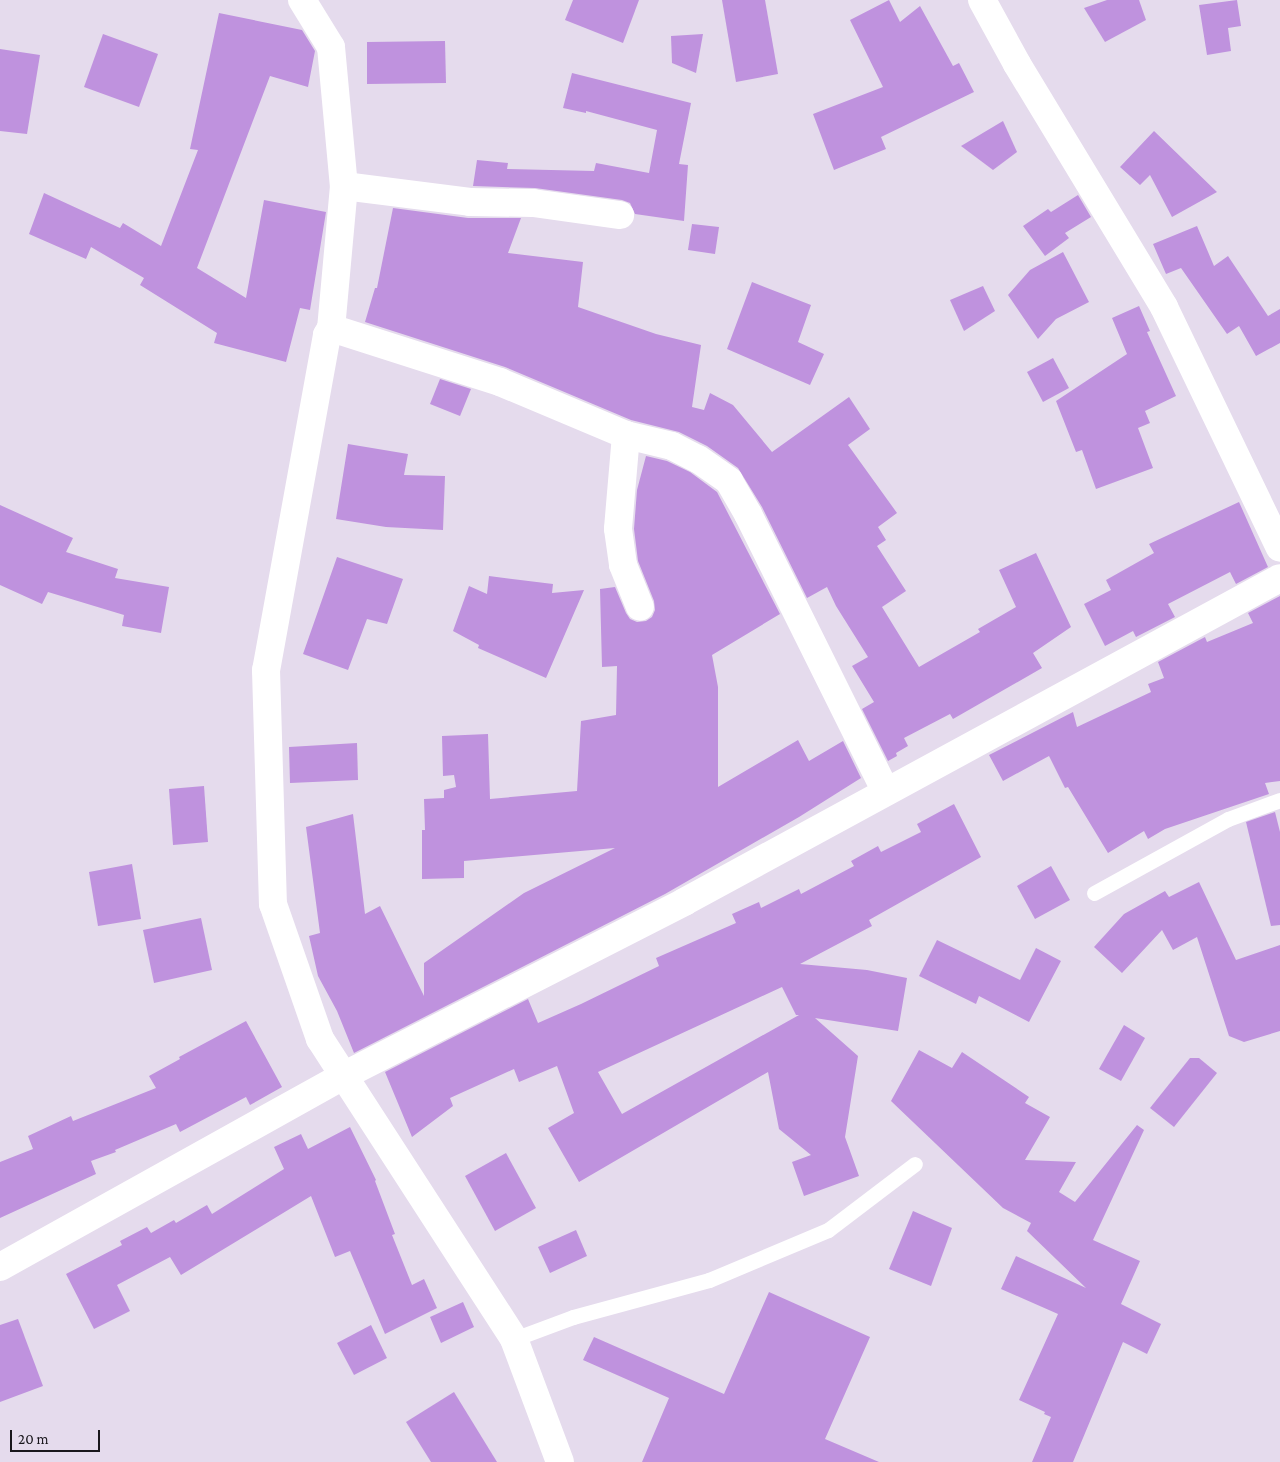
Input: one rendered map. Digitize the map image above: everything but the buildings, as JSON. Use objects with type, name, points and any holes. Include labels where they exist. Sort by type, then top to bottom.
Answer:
[{"type":"street","points":[[302,0],[331,48],[344,186],[331,328],[327,335],[266,670],[273,904],[320,1039],[514,1338],[560,1462]]},
{"type":"street","points":[[982,0],[1017,64],[1164,307],[1280,548]]},
{"type":"street","points":[[344,186],[470,202],[533,203],[620,215]]},
{"type":"street","points":[[331,328],[500,382],[626,435],[672,446],[698,459],[729,481],[748,514],[886,792]]},
{"type":"street","points":[[626,435],[618,529],[624,565],[640,607]]},
{"type":"street","points":[[0,1267],[343,1076],[684,902],[1280,578]]},
{"type":"lane","points":[[1094,893],[1228,819],[1280,800]]},
{"type":"lane","points":[[514,1338],[573,1317],[709,1280],[828,1230],[915,1164]]}]
